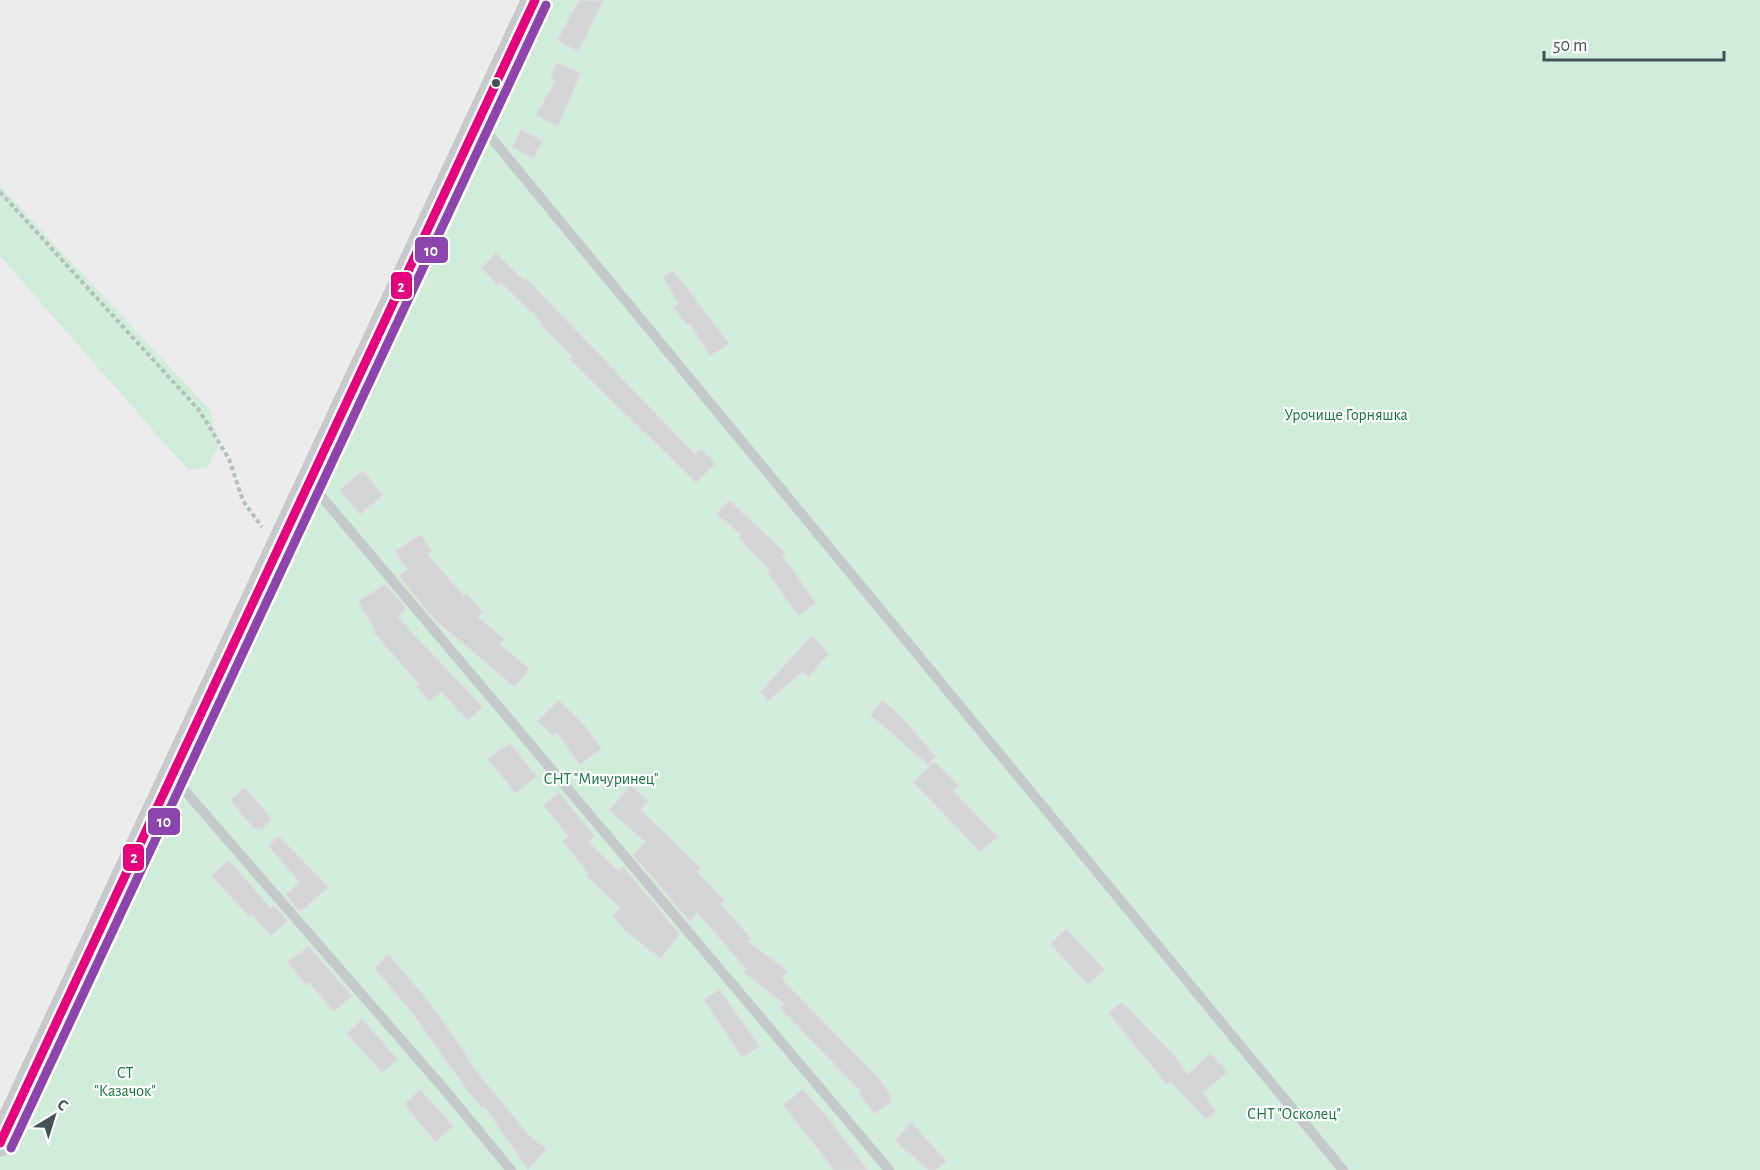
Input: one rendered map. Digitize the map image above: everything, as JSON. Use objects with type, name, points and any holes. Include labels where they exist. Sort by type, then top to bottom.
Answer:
[{"type":"street","points":[[0,1143],[311,484],[535,0]]},
{"type":"lane","points":[[478,123],[1343,1170]]},
{"type":"lane","points":[[311,484],[889,1170]]},
{"type":"lane","points":[[173,777],[444,1089],[511,1170]]},
{"type":"path","points":[[0,192],[199,410],[229,459],[243,501],[278,551]]},
{"type":"green space","points":[[532,0],[1760,0],[1760,1170],[0,1170],[0,1143]]},
{"type":"green space","points":[[0,186],[210,410],[219,446],[207,467],[188,470],[0,256]]},
{"type":"building","points":[[579,0],[604,0],[578,52],[557,40]]},
{"type":"building","points":[[557,62],[581,73],[558,127],[536,115],[555,81],[550,79]]},
{"type":"building","points":[[521,129],[543,141],[533,159],[512,147]]},
{"type":"building","points":[[496,252],[524,280],[526,278],[695,454],[701,448],[716,464],[696,483],[569,359],[572,357],[540,324],[542,322],[500,282],[497,285],[481,268]]},
{"type":"building","points":[[673,270],[730,344],[710,356],[690,324],[688,326],[673,308],[678,304],[663,277]]},
{"type":"building","points":[[363,470],[383,495],[360,515],[339,490]]},
{"type":"building","points":[[729,500],[786,553],[783,556],[816,603],[798,616],[767,572],[770,570],[738,538],[741,535],[716,514]]},
{"type":"building","points":[[421,534],[432,551],[428,554],[464,596],[466,593],[483,612],[478,617],[505,639],[500,644],[530,669],[514,687],[434,619],[398,576],[407,570],[395,551]]},
{"type":"building","points":[[385,584],[406,608],[398,617],[483,707],[468,721],[441,692],[429,702],[416,686],[419,684],[373,632],[375,631],[358,601]]},
{"type":"building","points":[[812,635],[829,654],[808,677],[803,672],[768,701],[760,692]]},
{"type":"building","points":[[559,700],[584,724],[602,749],[580,765],[556,732],[553,736],[537,721]]},
{"type":"building","points":[[882,700],[900,715],[936,757],[928,765],[870,715]]},
{"type":"building","points":[[510,743],[537,776],[516,794],[487,759]]},
{"type":"building","points":[[934,761],[959,786],[954,791],[998,837],[980,852],[913,782]]},
{"type":"building","points":[[631,785],[649,801],[641,810],[701,868],[698,872],[725,901],[721,904],[751,938],[748,941],[788,971],[782,979],[880,1079],[891,1095],[891,1102],[874,1114],[859,1094],[861,1092],[780,1008],[784,1004],[743,972],[746,969],[697,913],[690,922],[633,855],[645,842],[609,810]]},
{"type":"building","points":[[245,787],[272,819],[262,829],[254,829],[230,800]]},
{"type":"building","points":[[559,792],[595,836],[589,842],[619,871],[623,866],[680,934],[661,959],[625,931],[612,915],[620,908],[586,876],[588,873],[562,841],[568,836],[543,805]]},
{"type":"building","points":[[279,836],[329,887],[300,912],[285,895],[299,882],[268,846]]},
{"type":"building","points":[[229,860],[271,908],[274,905],[288,921],[271,936],[252,915],[249,917],[211,876]]},
{"type":"building","points":[[1066,928],[1105,970],[1088,985],[1050,944]]},
{"type":"building","points":[[309,946],[352,996],[334,1012],[309,983],[306,985],[287,962]]},
{"type":"building","points":[[388,954],[428,1000],[469,1058],[467,1059],[528,1134],[547,1149],[528,1170],[484,1106],[482,1108],[469,1093],[409,1009],[374,968]]},
{"type":"building","points":[[719,989],[760,1046],[742,1058],[704,1000]]},
{"type":"building","points":[[1122,1002],[1174,1055],[1188,1074],[1210,1053],[1228,1072],[1203,1093],[1216,1111],[1206,1120],[1170,1081],[1167,1085],[1108,1013]]},
{"type":"building","points":[[362,1019],[398,1059],[382,1073],[346,1033]]},
{"type":"building","points":[[420,1089],[454,1126],[435,1142],[404,1104]]},
{"type":"building","points":[[803,1089],[868,1170],[834,1170],[783,1105]]},
{"type":"building","points":[[911,1122],[947,1161],[936,1170],[928,1170],[895,1141]]},
{"type":"transit line","name":"2","points":[[0,1143],[535,0]]},
{"type":"transit line","name":"10","points":[[11,1148],[546,5]]},
{"type":"park label","name":"Урочище Горняшка","points":[[1346,415]]},
{"type":"park label","name":"СНТ \"Мичуринец\"","points":[[601,779]]},
{"type":"park label","name":"СТ \"Казачок\"","points":[[125,1082]]},
{"type":"park label","name":"СНТ \"Осколец\"","points":[[1294,1114]]}]
